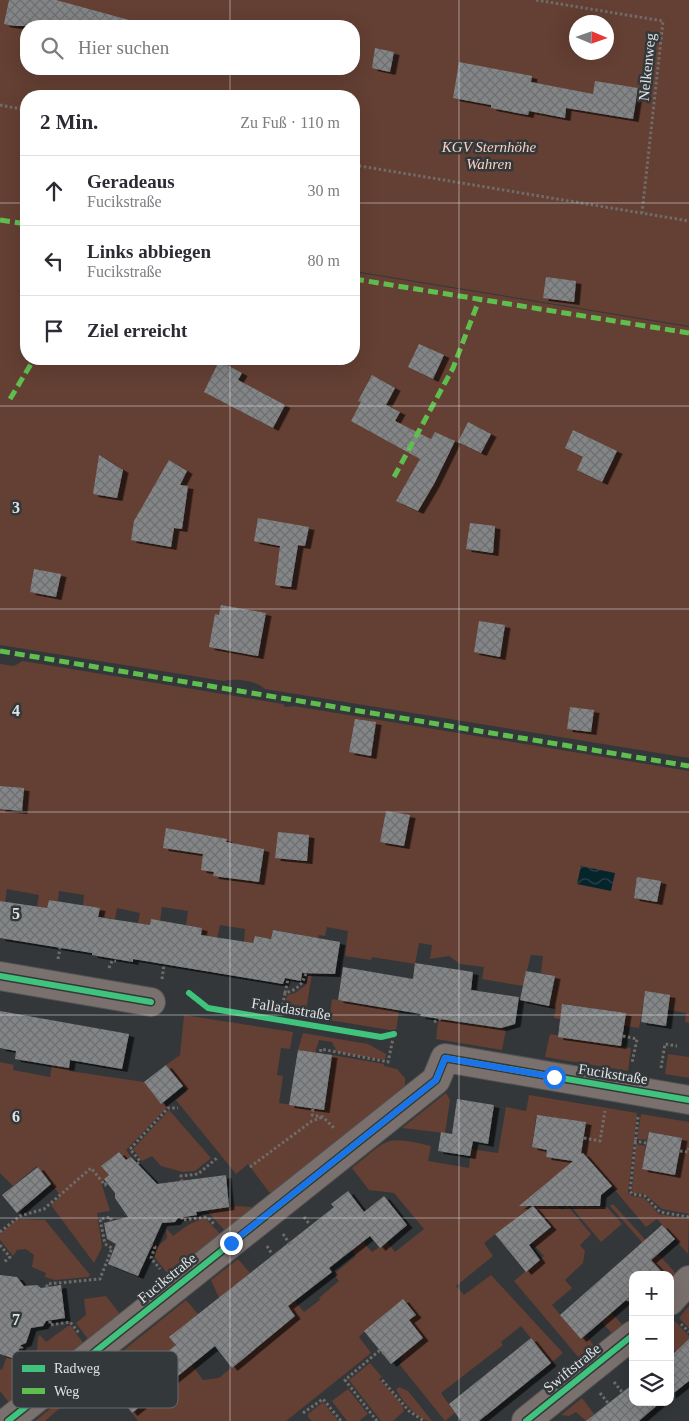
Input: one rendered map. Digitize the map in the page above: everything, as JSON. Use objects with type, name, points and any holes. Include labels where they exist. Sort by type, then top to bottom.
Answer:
[{"type":"street","points":[[0,976],[151,1002]]},
{"type":"street","name":"Fucikstraße","points":[[96,1351],[436,1080],[445,1058],[689,1100]]},
{"type":"street","points":[[674,1297],[689,1280]]},
{"type":"street","name":"Swiftstraße","points":[[526,1421],[629,1338]]},
{"type":"street","name":"Fucikstraße","points":[[8,1421],[24,1408]]},
{"type":"path","points":[[0,105],[20,109]]},
{"type":"path","points":[[360,165],[689,221]]},
{"type":"path","points":[[285,993],[299,986],[304,981],[306,973]]},
{"type":"path","points":[[280,1020],[288,979]]},
{"type":"path","points":[[434,1022],[440,1019],[441,1016]]},
{"type":"path","points":[[623,1036],[637,1038],[632,1066]]},
{"type":"path","points":[[661,1074],[665,1044],[678,1046]]},
{"type":"path","points":[[137,1164],[140,1162],[130,1149],[168,1108],[178,1108]]},
{"type":"path","points":[[584,1138],[600,1141],[605,1108]]},
{"type":"path","points":[[313,1109],[312,1115],[323,1117],[350,1148]]},
{"type":"path","points":[[639,1114],[634,1141],[630,1191],[632,1194],[646,1196],[660,1212],[689,1217]]},
{"type":"path","points":[[250,1167],[312,1121],[323,1117]]},
{"type":"path","points":[[634,1141],[646,1143]]},
{"type":"path","points":[[680,1150],[688,1152],[689,1148]]},
{"type":"path","points":[[182,1182],[181,1176],[198,1174],[217,1158]]},
{"type":"path","points":[[0,1232],[20,1216],[44,1208],[91,1168],[105,1185],[107,1182]]},
{"type":"path","points":[[47,1287],[47,1284],[100,1279],[112,1248],[104,1244],[100,1219],[111,1217],[111,1221]]},
{"type":"path","points":[[182,1217],[182,1220],[207,1217],[219,1230]]},
{"type":"path","points":[[305,1220],[310,1225]]},
{"type":"path","points":[[287,1239],[292,1246]]},
{"type":"path","points":[[0,1245],[10,1257],[3,1264]]},
{"type":"path","points":[[150,1245],[155,1247],[151,1258],[163,1273]]},
{"type":"path","points":[[268,1248],[272,1254]]},
{"type":"path","points":[[50,1321],[50,1325],[70,1322],[83,1338]]},
{"type":"path","points":[[685,1328],[689,1332]]},
{"type":"path","points":[[20,1347],[22,1348],[21,1351]]},
{"type":"path","points":[[377,1421],[345,1380],[379,1351],[386,1354]]},
{"type":"path","points":[[384,1380],[409,1411],[424,1421]]},
{"type":"path","points":[[617,1386],[622,1392]]},
{"type":"path","points":[[603,1396],[608,1403]]},
{"type":"path","points":[[303,1414],[323,1399],[341,1421]]},
{"type":"green space","name":"KGV Sternhöhe Wahren","points":[[0,0],[689,0],[689,326],[360,272],[360,90],[20,90],[20,365],[360,365],[360,273],[689,327],[689,758],[265,689],[245,680],[224,681],[0,645]]},
{"type":"green space","points":[[23,661],[283,704],[285,707],[294,706],[689,771],[689,1023],[685,1022],[686,1013],[668,1010],[645,992],[639,1028],[624,1026],[626,1013],[563,1004],[560,1019],[554,1018],[556,1007],[549,1006],[555,976],[541,973],[543,956],[531,955],[523,986],[482,979],[484,967],[460,964],[449,956],[430,959],[432,945],[419,943],[415,964],[372,957],[371,960],[345,956],[348,931],[327,927],[325,936],[319,935],[318,941],[297,934],[273,930],[271,939],[255,936],[253,943],[244,942],[245,929],[220,925],[217,938],[201,935],[202,928],[186,925],[188,911],[162,907],[160,921],[151,919],[150,925],[138,923],[140,913],[117,908],[115,919],[98,917],[83,906],[84,895],[59,891],[58,901],[49,900],[47,908],[37,907],[39,895],[7,889],[5,902],[0,901],[0,664],[14,666]],"holes":[[[223,861],[262,866],[259,882],[213,876],[215,863]]]},
{"type":"green space","points":[[309,973],[312,974],[306,1010],[285,1007],[287,995],[295,993],[306,985]]},
{"type":"green space","points":[[332,999],[399,1010],[396,1031],[329,1020]]},
{"type":"green space","points":[[184,1015],[293,1032],[290,1049],[281,1048],[277,1075],[283,1076],[279,1103],[324,1110],[332,1055],[384,1064],[384,1066],[397,1069],[405,1078],[405,1090],[274,1194],[269,1192],[248,1164],[236,1174],[176,1100],[187,1091],[166,1065],[180,1055]]},
{"type":"green space","points":[[443,1019],[506,1029],[502,1050],[436,1039],[438,1022]]},
{"type":"green space","points":[[303,1033],[368,1044],[386,1054],[385,1060],[337,1052],[332,1042],[319,1040],[315,1053],[298,1050]]},
{"type":"green space","points":[[550,1034],[631,1048],[628,1071],[545,1057]]},
{"type":"green space","points":[[668,1054],[689,1057],[689,1078],[665,1074]]},
{"type":"green space","points":[[0,1062],[14,1065],[13,1070],[50,1077],[52,1065],[69,1068],[69,1071],[144,1082],[161,1103],[163,1102],[167,1107],[126,1150],[131,1157],[126,1160],[119,1152],[102,1165],[109,1175],[101,1182],[110,1211],[97,1213],[102,1247],[94,1263],[51,1205],[61,1196],[37,1166],[13,1186],[0,1173]]},
{"type":"green space","points":[[446,1093],[450,1100],[445,1133],[402,1128]]},
{"type":"green space","points":[[529,1095],[637,1113],[628,1193],[632,1196],[644,1198],[659,1214],[689,1219],[688,1254],[657,1219],[646,1227],[598,1170],[556,1205],[562,1210],[567,1205],[591,1234],[580,1245],[585,1251],[583,1263],[565,1280],[572,1288],[552,1305],[581,1339],[586,1336],[600,1353],[585,1365],[514,1281],[544,1256],[532,1243],[551,1227],[542,1217],[503,1228],[484,1243],[493,1256],[456,1286],[464,1295],[491,1275],[563,1353],[551,1363],[521,1326],[501,1342],[503,1345],[441,1393],[455,1413],[445,1421],[400,1365],[402,1355],[423,1339],[410,1322],[373,1324],[359,1337],[371,1353],[286,1421],[138,1421],[132,1413],[138,1408],[178,1408],[178,1362],[185,1371],[192,1365],[203,1380],[219,1378],[261,1343],[280,1312],[295,1301],[304,1312],[320,1300],[319,1298],[339,1281],[334,1274],[356,1256],[350,1247],[360,1239],[372,1252],[387,1242],[395,1252],[424,1229],[394,1193],[369,1190],[352,1168],[381,1145],[395,1140],[431,1146],[428,1161],[469,1168],[471,1149],[498,1153],[506,1107],[526,1111]],"holes":[[[536,1117],[586,1122],[580,1162],[546,1157],[547,1150],[532,1147]]]},
{"type":"green space","points":[[169,1110],[211,1158],[195,1171],[183,1172],[161,1166],[152,1156],[142,1161],[133,1149]]},
{"type":"green space","points":[[641,1114],[689,1122],[689,1214],[662,1209],[645,1194],[633,1193],[636,1144],[646,1146],[642,1169],[675,1175],[682,1138],[649,1132],[647,1140],[637,1139]]},
{"type":"green space","points":[[582,1195],[582,1206],[607,1207],[622,1224],[601,1242],[568,1203]]},
{"type":"green space","points":[[613,1204],[674,1271],[658,1271],[659,1269],[639,1245],[642,1242],[610,1206]]},
{"type":"green space","points":[[238,1206],[251,1207],[255,1213],[228,1234],[207,1211]]},
{"type":"green space","points":[[201,1219],[206,1219],[224,1238],[172,1279],[155,1258],[156,1248],[167,1238],[166,1228],[173,1236],[188,1225]]},
{"type":"green space","points":[[16,1220],[45,1220],[90,1275],[88,1277],[55,1280],[45,1277],[46,1273],[32,1267],[34,1255],[26,1249],[17,1250],[13,1256],[0,1240],[0,1234]]},
{"type":"green space","points":[[238,1259],[250,1273],[219,1298],[211,1280]]},
{"type":"green space","points":[[674,1271],[680,1278],[674,1285]]},
{"type":"green space","points":[[106,1296],[123,1318],[91,1343],[76,1323],[86,1315],[84,1299]]},
{"type":"green space","points":[[186,1300],[198,1314],[170,1337],[176,1345],[169,1351],[123,1351]]},
{"type":"green space","points":[[689,1306],[689,1328],[679,1318]]},
{"type":"green space","points":[[611,1312],[628,1331],[617,1339],[601,1321]]},
{"type":"green space","points":[[674,1322],[689,1336],[689,1339],[676,1352],[674,1350]]},
{"type":"green space","points":[[68,1326],[71,1326],[86,1347],[81,1351],[35,1351],[40,1335],[46,1342]]},
{"type":"green space","points":[[7,1356],[12,1358],[12,1403],[10,1404],[0,1391],[0,1369],[2,1370]]},
{"type":"green space","points":[[370,1363],[382,1377],[379,1379],[402,1405],[404,1411],[393,1421],[381,1421],[349,1380]]},
{"type":"green space","points":[[399,1387],[408,1391],[432,1421],[421,1418],[411,1410],[396,1390]]},
{"type":"green space","points":[[348,1389],[368,1414],[359,1421],[347,1421],[332,1401]]},
{"type":"green space","points":[[582,1398],[594,1414],[586,1421],[576,1412],[569,1416],[561,1415]]},
{"type":"green space","points":[[323,1402],[338,1421],[312,1421],[308,1417],[308,1414]]},
{"type":"green space","points":[[51,1408],[60,1408],[45,1421],[35,1421]]},
{"type":"water","points":[[581,866],[615,873],[611,891],[577,884]]},
{"type":"building","points":[[9,0],[56,0],[129,20],[20,20],[20,26],[4,24]]},
{"type":"building","points":[[375,48],[394,52],[390,72],[372,68]]},
{"type":"building","points":[[459,62],[532,76],[531,82],[593,94],[595,81],[638,88],[633,119],[566,108],[565,118],[529,111],[528,115],[491,108],[491,105],[453,98]]},
{"type":"building","points":[[546,277],[576,281],[574,302],[543,298]]},
{"type":"building","points":[[419,344],[444,355],[433,379],[408,367]]},
{"type":"building","points":[[217,365],[227,365],[242,373],[238,380],[285,405],[273,428],[204,392]]},
{"type":"building","points":[[372,375],[395,388],[386,405],[400,412],[395,421],[431,439],[435,432],[455,441],[434,484],[418,511],[396,501],[420,459],[351,421],[361,402],[358,401]]},
{"type":"building","points":[[468,422],[491,434],[481,453],[458,442]]},
{"type":"building","points":[[573,430],[617,451],[602,482],[577,470],[583,457],[565,448]]},
{"type":"building","points":[[99,455],[123,470],[117,498],[93,494]]},
{"type":"building","points":[[169,460],[187,471],[180,485],[188,486],[182,529],[174,528],[171,547],[131,540],[134,521]]},
{"type":"building","points":[[258,518],[309,527],[305,546],[298,545],[291,587],[275,585],[280,546],[254,541]]},
{"type":"building","points":[[470,523],[495,526],[493,553],[466,549]]},
{"type":"building","points":[[34,569],[61,574],[56,597],[30,592]]},
{"type":"building","points":[[221,605],[266,613],[258,656],[209,647],[215,614],[219,615]]},
{"type":"building","points":[[479,621],[505,625],[500,657],[474,652]]},
{"type":"building","points":[[570,707],[594,710],[591,732],[567,729]]},
{"type":"building","points":[[355,719],[376,722],[371,756],[349,752]]},
{"type":"building","points":[[0,786],[24,788],[22,811],[0,809]]},
{"type":"building","points":[[386,811],[410,815],[404,846],[380,842]]},
{"type":"building","points":[[166,828],[227,839],[226,842],[264,849],[259,882],[213,876],[214,872],[201,870],[203,854],[163,848]]},
{"type":"building","points":[[278,832],[309,835],[307,861],[275,858]]},
{"type":"building","points":[[637,877],[661,881],[657,902],[634,898]]},
{"type":"building","points":[[49,900],[100,908],[98,917],[150,925],[151,919],[202,928],[201,935],[253,943],[255,936],[271,939],[273,930],[340,942],[335,974],[302,973],[301,981],[285,978],[283,984],[133,959],[133,962],[92,955],[92,953],[0,938],[0,901],[47,908]]},
{"type":"building","points":[[415,963],[473,972],[471,990],[519,997],[515,1024],[501,1028],[420,1016],[421,1014],[338,1000],[343,967],[413,979]]},
{"type":"building","points":[[526,971],[555,976],[549,1006],[520,1000]]},
{"type":"building","points":[[645,991],[670,995],[666,1026],[641,1022]]},
{"type":"building","points":[[562,1004],[626,1013],[621,1046],[558,1037]]},
{"type":"building","points":[[0,1011],[129,1034],[122,1069],[70,1060],[69,1068],[15,1059],[16,1051],[0,1048]]},
{"type":"building","points":[[298,1050],[332,1055],[324,1110],[289,1105]]},
{"type":"building","points":[[166,1065],[183,1086],[161,1104],[144,1082]]},
{"type":"building","points":[[457,1099],[494,1105],[488,1144],[473,1141],[470,1156],[438,1151],[441,1132],[452,1134]]},
{"type":"building","points":[[537,1115],[586,1122],[581,1154],[583,1153],[612,1186],[601,1195],[600,1206],[519,1206],[573,1161],[546,1157],[547,1150],[532,1147]]},
{"type":"building","points":[[649,1132],[682,1138],[675,1175],[642,1169]]},
{"type":"building","points":[[119,1152],[126,1160],[131,1157],[157,1184],[226,1175],[229,1207],[196,1212],[197,1215],[178,1218],[175,1222],[162,1223],[138,1276],[108,1264],[116,1244],[107,1239],[104,1223],[128,1217],[115,1198],[115,1193],[104,1179],[109,1175],[101,1166]]},
{"type":"building","points":[[38,1167],[51,1184],[17,1213],[2,1195]]},
{"type":"building","points":[[348,1191],[364,1212],[384,1196],[407,1225],[380,1248],[370,1236],[329,1268],[332,1272],[288,1306],[295,1316],[232,1368],[215,1346],[178,1376],[178,1351],[168,1351],[176,1345],[169,1337],[334,1207],[331,1204]]},
{"type":"building","points":[[533,1206],[551,1227],[529,1245],[540,1260],[526,1272],[495,1234]]},
{"type":"building","points":[[662,1225],[675,1239],[651,1260],[661,1271],[629,1271],[629,1297],[581,1339],[560,1315]]},
{"type":"building","points":[[0,1275],[17,1277],[24,1286],[37,1285],[41,1288],[61,1285],[65,1318],[46,1321],[43,1326],[31,1328],[26,1343],[21,1345],[18,1351],[12,1351],[12,1358],[0,1354]]},
{"type":"building","points":[[403,1299],[416,1315],[409,1320],[423,1338],[391,1364],[364,1331]]},
{"type":"building","points":[[531,1338],[551,1363],[479,1421],[461,1421],[449,1404]]},
{"type":"building","points":[[689,1339],[689,1381],[674,1393],[674,1361],[674,1353]]},
{"type":"building","points":[[629,1387],[629,1406],[656,1406],[639,1421],[586,1421]]},
{"type":"building","points":[[128,1408],[138,1408],[132,1413]]},
{"type":"marked path","points":[[0,220],[20,223]]},
{"type":"marked path","points":[[360,280],[689,333]]},
{"type":"marked path","points":[[394,477],[453,368],[479,300]]},
{"type":"marked path","points":[[10,399],[30,365]]},
{"type":"marked path","points":[[0,651],[689,766]]},
{"type":"cycle path","points":[[0,976],[151,1002]]},
{"type":"cycle path","name":"Falladastraße","points":[[189,993],[208,1008],[381,1037],[394,1034]]},
{"type":"cycle path","points":[[96,1351],[436,1080],[445,1058],[689,1100]]},
{"type":"cycle path","points":[[526,1421],[629,1338]]},
{"type":"cycle path","points":[[8,1421],[24,1408]]},
{"type":"route","points":[[231,1243],[436,1080],[445,1058],[554,1077]]}]
